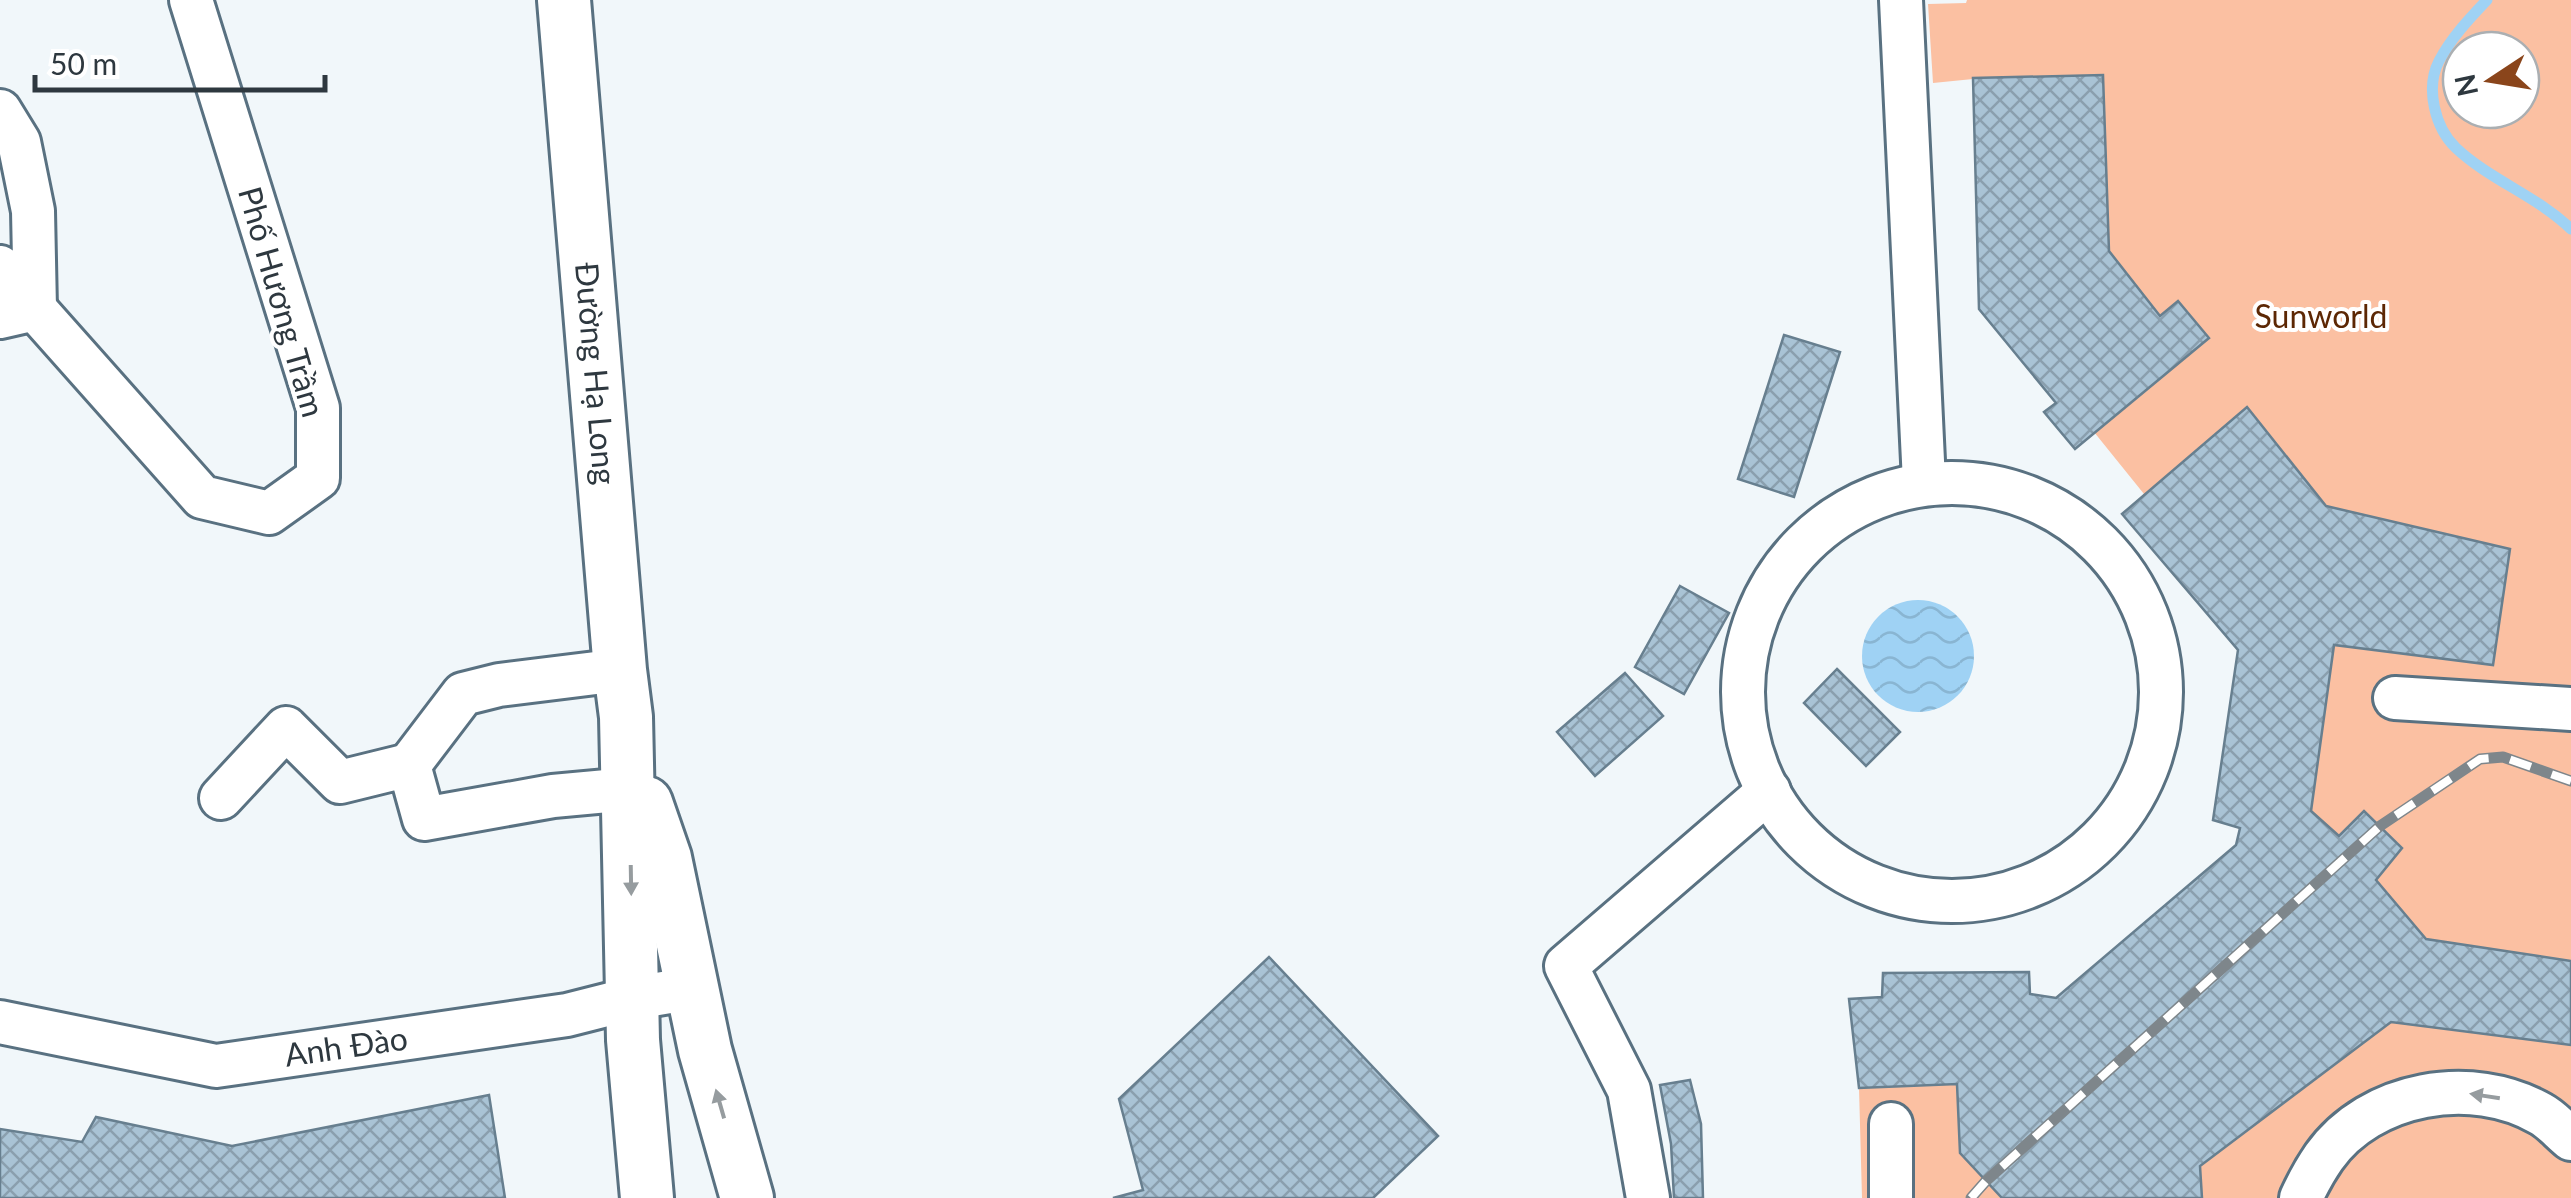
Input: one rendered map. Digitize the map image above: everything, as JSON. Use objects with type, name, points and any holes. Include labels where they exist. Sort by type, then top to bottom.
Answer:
[{"type":"main road","name":"Đường Hạ Long","points":[[564,0],[628,769],[634,1040],[647,1198]]},
{"type":"main road","name":"Đường Hạ Long","points":[[628,769],[665,858],[704,1050],[747,1198]]},
{"type":"street","name":"Phố Hương Trầm","points":[[0,267],[17,313],[202,497],[268,513],[318,478],[318,408],[190,0]]},
{"type":"street","points":[[1901,2],[1924,482]]},
{"type":"street","points":[[0,111],[19,142],[34,211],[17,313]]},
{"type":"street","points":[[1924,482],[1986,483],[2046,502],[2097,539],[2136,588],[2158,647],[2162,710],[2147,772],[2115,826],[2068,868],[2012,894],[1950,903],[1888,893],[1832,865],[1786,821],[1769,791],[1755,766],[1742,704],[1748,642],[1772,584],[1811,534],[1863,500],[1924,482]]},
{"type":"street","points":[[221,798],[286,728],[340,782],[410,765],[463,694],[620,670]]},
{"type":"street","points":[[2396,698],[2571,710]]},
{"type":"street","points":[[410,765],[424,820],[553,796],[628,769]]},
{"type":"street","points":[[1648,1198],[1629,1090],[1566,966],[1769,791]]},
{"type":"street","name":"Anh Đào","points":[[0,1022],[216,1066],[567,1015],[692,988]]},
{"type":"street","points":[[2300,1198],[2325,1155],[2336,1144],[2360,1122],[2402,1100],[2449,1092],[2496,1096],[2541,1114],[2571,1138]]},
{"type":"street","points":[[1891,1124],[1891,1198]]},
{"type":"green space","name":"Sunworld","points":[[1967,0],[2571,0],[2571,1198],[1862,1198],[1859,1088],[1849,999],[1882,997],[1883,973],[2029,972],[2030,994],[2056,997],[2236,846],[2240,829],[2213,820],[2238,650],[2122,514],[2144,494],[2094,432],[2075,449],[2044,412],[2056,402],[1979,309],[1973,79],[1933,83],[1928,4]]},
{"type":"water","points":[[1918,600],[1940,604],[1958,616],[1970,634],[1974,656],[1970,678],[1958,696],[1940,708],[1918,712],[1896,708],[1878,696],[1866,678],[1862,656],[1866,634],[1878,616],[1896,604]]},
{"type":"building","points":[[2103,75],[2109,251],[2160,316],[2178,301],[2209,338],[2075,449],[2044,412],[2056,403],[1979,309],[1973,78]]},
{"type":"building","points":[[1784,335],[1840,352],[1794,497],[1738,479]]},
{"type":"building","points":[[2247,407],[2326,506],[2510,549],[2493,665],[2334,645],[2311,811],[2339,836],[2364,811],[2402,848],[2376,880],[2426,939],[2571,961],[2571,1045],[2391,1022],[2200,1166],[2202,1198],[2002,1198],[1960,1153],[1957,1084],[1859,1088],[1849,999],[1882,997],[1883,973],[2029,972],[2030,994],[2056,998],[2236,845],[2240,828],[2213,820],[2238,650],[2122,514]]},
{"type":"building","points":[[1680,586],[1729,613],[1684,694],[1635,667]]},
{"type":"building","points":[[1837,669],[1900,732],[1866,766],[1804,703]]},
{"type":"building","points":[[1625,673],[1663,716],[1595,776],[1557,732]]},
{"type":"building","points":[[1269,957],[1438,1136],[1373,1198],[1113,1198],[1143,1190],[1119,1099]]},
{"type":"building","points":[[1690,1080],[1701,1124],[1703,1198],[1674,1198],[1671,1144],[1660,1085]]},
{"type":"building","points":[[489,1095],[505,1198],[0,1198],[0,1129],[82,1142],[96,1117],[232,1146]]},
{"type":"waterway","points":[[2487,0],[2439,61],[2433,83],[2438,119],[2449,140],[2469,159],[2571,229]]},
{"type":"railway","points":[[1971,1198],[2380,826],[2480,759],[2503,757],[2571,781]]}]
